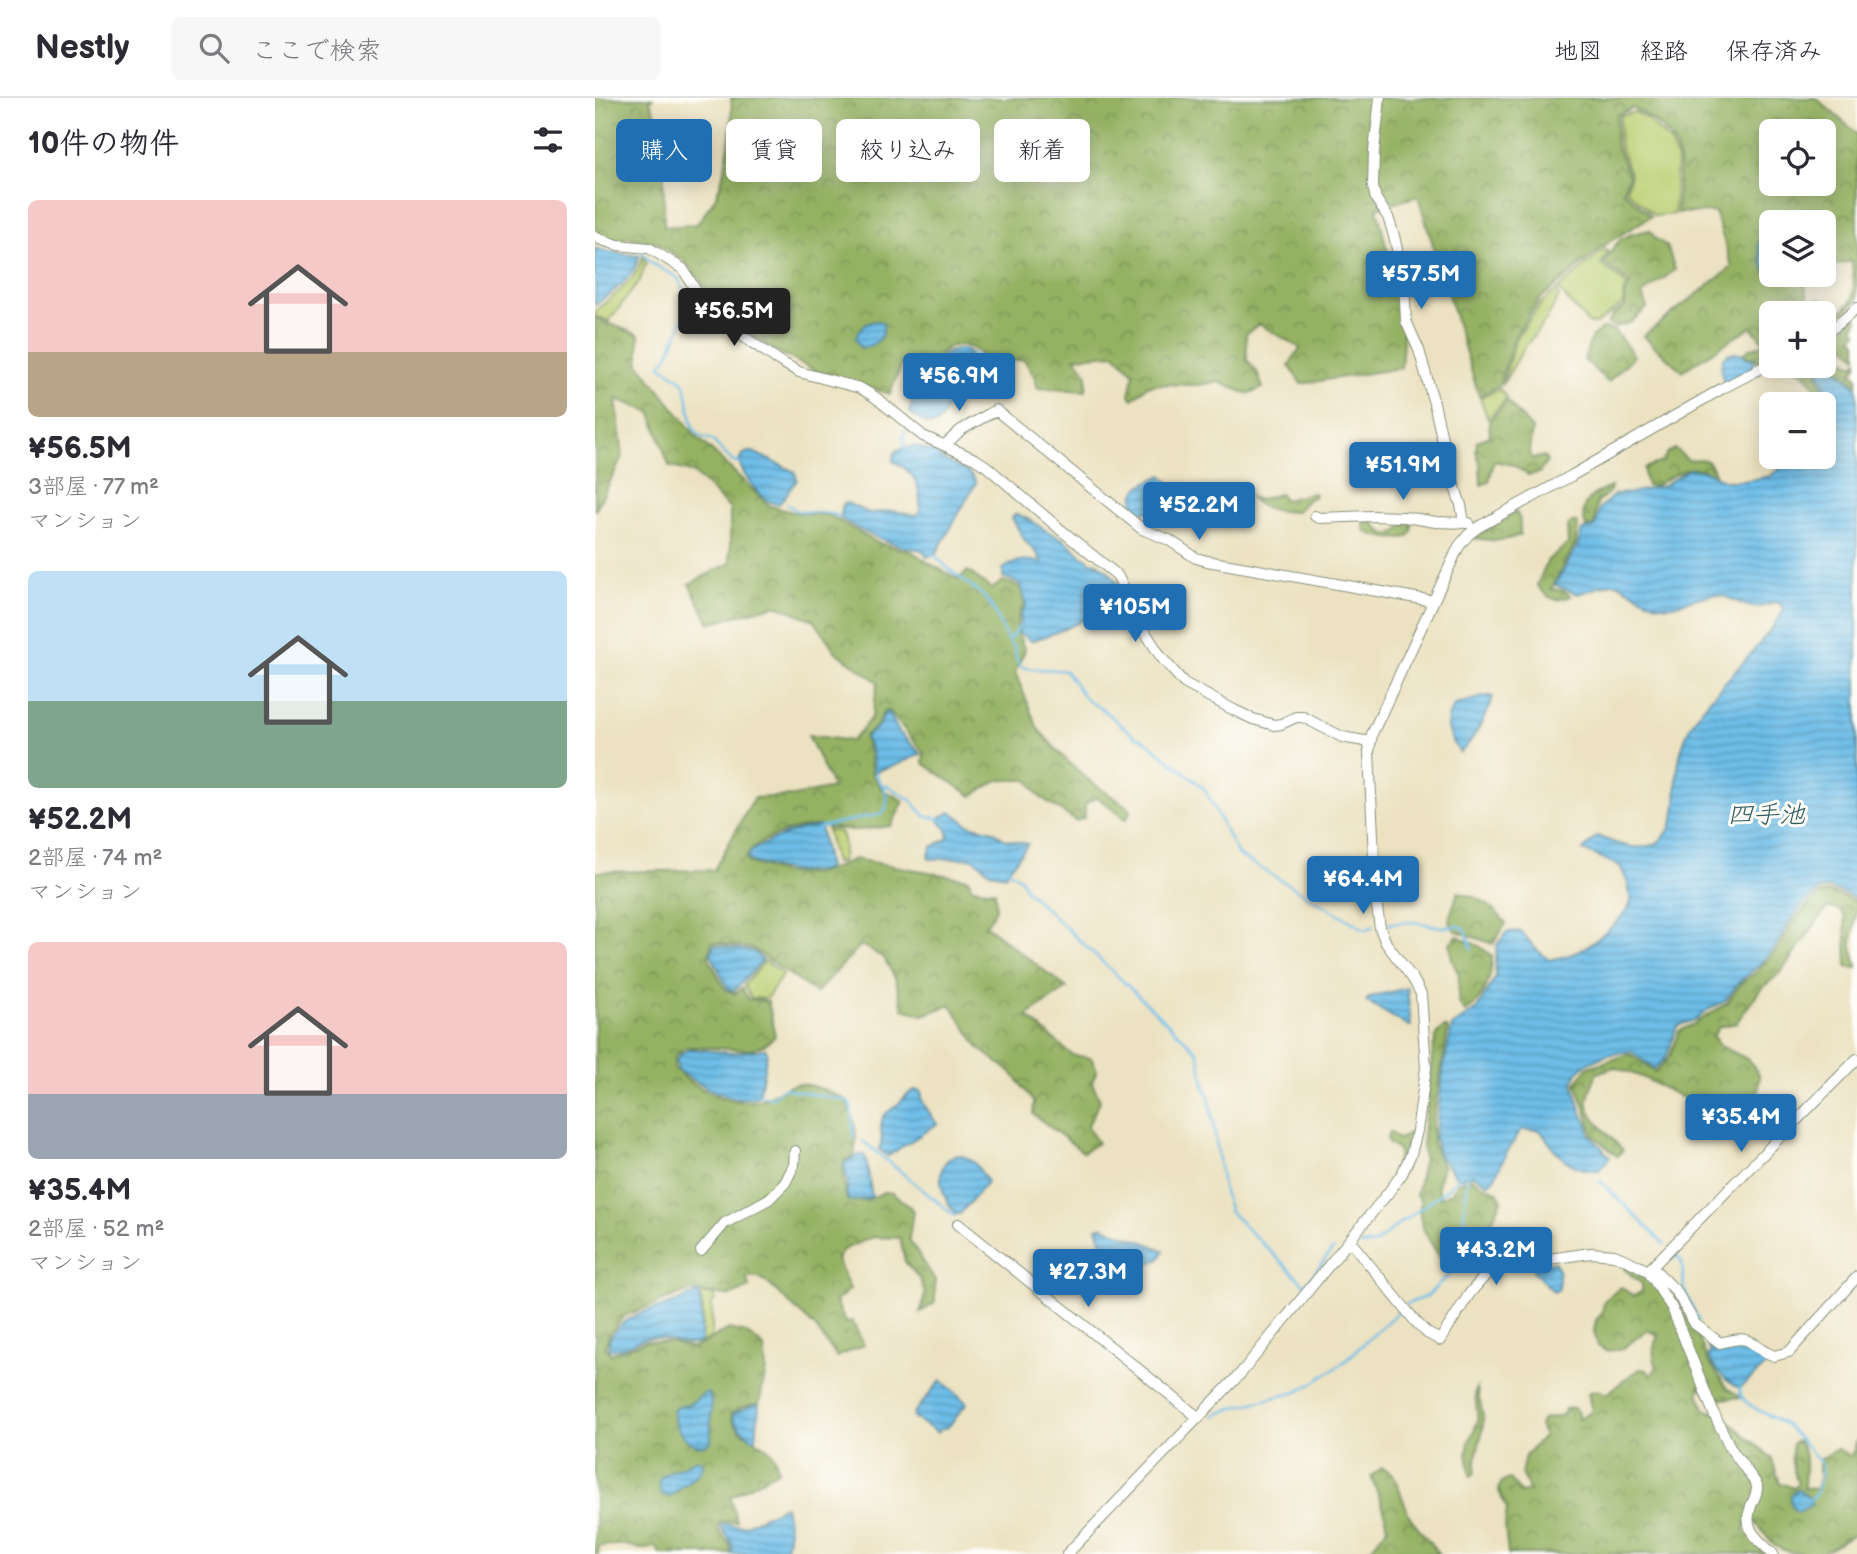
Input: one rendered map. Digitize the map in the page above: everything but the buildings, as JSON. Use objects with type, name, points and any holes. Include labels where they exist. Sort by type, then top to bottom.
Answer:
[{"type":"street","points":[[1380,98],[1373,187],[1394,236],[1404,280],[1406,321],[1419,350],[1464,522]]},
{"type":"street","points":[[595,236],[618,245],[649,248],[683,269],[704,304],[716,318],[781,362],[799,372],[860,388],[923,436],[986,466],[1117,575],[1133,613],[1161,657],[1184,682],[1254,719],[1281,724],[1292,718],[1303,717],[1342,737],[1370,742]]},
{"type":"street","points":[[1836,326],[1857,308]]},
{"type":"street","points":[[1066,1554],[1241,1373],[1350,1241],[1402,1174],[1411,1154],[1426,1068],[1421,994],[1386,943],[1380,928],[1369,752],[1372,734],[1459,546],[1480,526],[1759,369]]},
{"type":"street","points":[[945,445],[961,430],[996,410],[1142,529],[1169,540],[1196,558],[1433,601]]},
{"type":"street","points":[[1315,516],[1405,517],[1480,526]]},
{"type":"street","points":[[1650,1269],[1857,1059]]},
{"type":"street","points":[[701,1251],[725,1223],[769,1199],[785,1183],[794,1165],[795,1151]]},
{"type":"street","points":[[958,1224],[1199,1418]]},
{"type":"street","points":[[1350,1241],[1427,1333],[1440,1340],[1470,1293],[1490,1270],[1591,1253],[1614,1255],[1650,1269],[1677,1291],[1695,1324],[1720,1343],[1736,1338],[1747,1339],[1774,1356],[1789,1352],[1857,1277]]},
{"type":"street","points":[[1650,1269],[1672,1308],[1731,1450],[1757,1485],[1758,1491],[1748,1518],[1750,1530],[1773,1554]]},
{"type":"green space","points":[[595,98],[653,98],[650,101],[657,119],[616,119],[616,182],[664,182],[664,227],[697,224],[716,196],[726,158],[726,182],[822,182],[822,119],[731,119],[731,98],[1816,98],[1857,134],[1857,300],[1836,320],[1852,298],[1854,288],[1852,261],[1836,264],[1836,210],[1759,210],[1759,287],[1805,287],[1809,301],[1759,301],[1759,336],[1751,327],[1682,371],[1643,336],[1732,267],[1715,212],[1677,213],[1679,162],[1678,153],[1669,137],[1656,123],[1633,108],[1617,115],[1616,145],[1629,176],[1623,191],[1651,216],[1609,242],[1540,299],[1514,338],[1499,386],[1479,396],[1418,196],[1377,208],[1386,246],[1399,281],[1403,341],[1401,368],[1301,384],[1289,365],[1300,348],[1259,324],[1246,334],[1247,360],[1257,372],[1263,388],[1247,394],[1219,382],[1197,385],[1159,384],[1147,386],[1133,399],[1129,394],[1134,373],[1115,354],[1075,357],[1087,374],[1086,391],[1037,388],[1035,377],[1024,360],[1009,361],[1005,373],[977,381],[975,374],[983,361],[982,355],[971,348],[956,345],[940,353],[939,365],[932,370],[902,363],[890,394],[818,372],[770,348],[718,313],[702,282],[685,262],[658,243],[627,237],[615,243],[595,242]]},
{"type":"green space","points":[[1635,112],[1646,118],[1670,142],[1677,159],[1674,214],[1655,216],[1626,190],[1631,176],[1619,144],[1620,116]]},
{"type":"green space","points":[[1650,230],[1656,239],[1667,246],[1675,270],[1642,294],[1647,308],[1630,323],[1616,327],[1608,324],[1613,315],[1625,306],[1625,294],[1630,284],[1604,263],[1622,239]]},
{"type":"green space","points":[[1605,249],[1608,252],[1601,264],[1627,285],[1623,304],[1596,324],[1589,324],[1558,289]]},
{"type":"green space","points":[[643,255],[646,262],[640,280],[609,321],[595,316],[595,311],[636,273]]},
{"type":"green space","points":[[1556,291],[1559,297],[1545,322],[1526,345],[1502,385],[1516,339],[1542,302]]},
{"type":"green space","points":[[1854,316],[1857,320],[1854,327],[1857,332],[1852,337],[1857,342],[1857,357],[1837,336]]},
{"type":"green space","points":[[595,318],[639,335],[639,364],[697,437],[770,506],[792,512],[829,515],[878,543],[911,551],[958,579],[968,571],[992,589],[1003,581],[1021,587],[1025,606],[1018,618],[1017,628],[1025,650],[1015,672],[1038,729],[1066,760],[1091,782],[1131,809],[1126,820],[1097,797],[1085,804],[1085,817],[1076,821],[1039,796],[1028,780],[998,780],[972,796],[923,763],[924,753],[889,711],[884,711],[877,726],[864,736],[872,775],[883,790],[904,801],[891,826],[853,830],[820,826],[801,828],[769,838],[746,856],[750,863],[783,873],[812,874],[830,870],[854,859],[968,879],[972,888],[995,891],[996,908],[986,926],[1067,988],[1027,1016],[1072,1055],[1091,1058],[1097,1070],[1092,1082],[1100,1101],[1087,1127],[1098,1143],[1083,1152],[1033,1114],[1034,1102],[1013,1074],[979,1048],[951,1005],[923,1015],[903,1009],[895,978],[884,958],[861,945],[816,993],[753,949],[712,942],[709,958],[725,989],[735,994],[742,988],[748,999],[768,1001],[775,1036],[764,1045],[749,1050],[684,1048],[675,1056],[674,1068],[691,1082],[724,1098],[759,1100],[799,1084],[818,1088],[846,1100],[856,1134],[854,1156],[844,1161],[847,1200],[866,1201],[884,1192],[892,1193],[910,1207],[913,1211],[909,1239],[935,1280],[935,1303],[920,1312],[925,1295],[920,1279],[905,1262],[900,1238],[873,1237],[844,1249],[837,1259],[850,1289],[836,1301],[845,1323],[852,1321],[864,1345],[837,1357],[815,1327],[759,1277],[746,1277],[750,1287],[730,1296],[690,1291],[624,1316],[611,1332],[605,1347],[611,1354],[646,1341],[674,1343],[692,1349],[729,1329],[746,1333],[764,1347],[766,1370],[759,1404],[743,1407],[731,1415],[738,1428],[773,1454],[778,1471],[730,1497],[737,1521],[720,1522],[718,1529],[730,1545],[729,1554],[660,1554],[655,1546],[643,1549],[619,1545],[599,1546],[598,1554],[595,1554],[595,872],[714,870],[754,798],[794,796],[833,788],[808,735],[852,741],[872,717],[878,682],[836,652],[814,620],[776,605],[710,623],[689,584],[730,563],[730,509],[694,473],[669,466],[651,412],[616,399],[623,456],[595,511]],"holes":[[[689,1462],[703,1464],[701,1471],[669,1497],[670,1470],[682,1468]]]},
{"type":"green space","points":[[1603,328],[1614,330],[1634,356],[1608,382],[1584,360],[1592,336]]},
{"type":"green space","points":[[1759,346],[1758,364],[1755,358],[1748,357],[1745,353]]},
{"type":"green space","points":[[1836,356],[1854,365],[1857,361],[1852,372],[1857,377],[1857,386],[1836,367]]},
{"type":"green space","points":[[1808,378],[1819,378],[1824,392],[1819,392]]},
{"type":"green space","points":[[1500,389],[1507,398],[1488,419],[1480,397]]},
{"type":"green space","points":[[1507,401],[1532,429],[1529,453],[1533,459],[1544,456],[1547,462],[1539,473],[1528,475],[1513,465],[1494,461],[1489,482],[1481,485],[1477,441],[1490,436],[1489,422]]},
{"type":"green space","points":[[1675,449],[1688,460],[1706,460],[1716,476],[1699,469],[1684,470],[1654,486],[1647,486],[1644,468],[1662,462],[1667,453]]},
{"type":"green space","points":[[1611,487],[1597,503],[1594,526],[1586,527],[1583,512],[1588,501],[1592,496]]},
{"type":"green space","points":[[1313,493],[1314,497],[1308,499],[1296,512],[1264,508],[1250,497],[1258,500],[1280,494],[1285,500]]},
{"type":"green space","points":[[1516,512],[1520,520],[1520,535],[1497,540],[1474,538]]},
{"type":"green space","points":[[1373,521],[1386,534],[1396,532],[1405,524],[1412,524],[1412,531],[1408,537],[1381,537],[1365,531],[1365,522]]},
{"type":"green space","points":[[1572,522],[1578,524],[1576,543],[1551,589],[1564,591],[1571,596],[1552,598],[1537,585],[1548,560],[1568,544],[1567,527]]},
{"type":"green space","points":[[827,829],[841,833],[844,847],[841,862],[835,863]]},
{"type":"green space","points":[[1458,892],[1485,903],[1506,923],[1493,944],[1454,930],[1449,919]]},
{"type":"green space","points":[[1831,892],[1857,902],[1852,945],[1857,968],[1847,967],[1845,916],[1838,909],[1827,908],[1781,972],[1760,990],[1736,1023],[1719,1027],[1713,1036],[1719,1045],[1749,1060],[1760,1076],[1758,1091],[1749,1101],[1732,1108],[1703,1108],[1642,1077],[1614,1067],[1597,1073],[1589,1093],[1588,1105],[1598,1123],[1623,1150],[1617,1156],[1592,1134],[1576,1083],[1588,1067],[1630,1054],[1655,1072],[1669,1058],[1679,1031],[1727,1003],[1740,984],[1756,972],[1779,947],[1790,926],[1807,905],[1820,894]]},
{"type":"green space","points":[[1457,936],[1479,946],[1492,956],[1486,988],[1472,1008],[1465,1012],[1458,1002],[1459,975],[1452,960],[1450,943]]},
{"type":"green space","points":[[765,961],[783,974],[767,998],[751,998],[744,985]]},
{"type":"green space","points":[[1445,1027],[1448,1029],[1433,1122],[1433,1144],[1443,1167],[1437,1185],[1440,1198],[1451,1193],[1458,1183],[1471,1178],[1497,1191],[1502,1200],[1479,1244],[1460,1266],[1443,1262],[1434,1248],[1422,1225],[1421,1200],[1416,1195],[1424,1158],[1422,1144],[1433,1049],[1438,1032]]},
{"type":"green space","points":[[1390,1132],[1398,1139],[1408,1133],[1411,1135],[1398,1169],[1394,1169],[1399,1151],[1388,1143],[1387,1136]]},
{"type":"green space","points":[[1628,1266],[1649,1281],[1665,1286],[1677,1301],[1698,1336],[1708,1361],[1728,1389],[1742,1397],[1718,1398],[1699,1386],[1699,1396],[1706,1410],[1718,1413],[1771,1457],[1780,1483],[1794,1488],[1798,1483],[1792,1463],[1793,1443],[1798,1441],[1804,1451],[1804,1488],[1816,1489],[1819,1460],[1837,1449],[1851,1457],[1857,1440],[1857,1534],[1818,1554],[1793,1553],[1777,1547],[1747,1516],[1745,1531],[1765,1554],[1508,1554],[1505,1525],[1507,1509],[1498,1489],[1502,1482],[1510,1479],[1521,1493],[1530,1491],[1521,1474],[1525,1456],[1544,1436],[1540,1425],[1543,1419],[1563,1415],[1565,1409],[1574,1408],[1578,1419],[1592,1412],[1588,1393],[1597,1390],[1607,1394],[1640,1369],[1647,1370],[1651,1376],[1657,1367],[1654,1351],[1658,1335],[1647,1330],[1622,1349],[1606,1351],[1598,1346],[1594,1331],[1596,1320],[1602,1314],[1604,1301],[1621,1287],[1633,1296],[1642,1292],[1642,1284],[1624,1269]]},
{"type":"green space","points":[[700,1293],[712,1295],[716,1299],[712,1304],[712,1337],[701,1343],[703,1309]]},
{"type":"green space","points":[[1477,1388],[1483,1429],[1475,1473],[1471,1476],[1467,1454],[1478,1421],[1475,1393]]},
{"type":"green space","points":[[1382,1468],[1393,1474],[1410,1517],[1439,1554],[1367,1554],[1388,1527],[1371,1476]]},
{"type":"water","points":[[595,248],[639,256],[628,278],[595,305]]},
{"type":"water","points":[[878,321],[883,323],[881,337],[875,343],[861,348],[856,339],[859,331],[867,324]]},
{"type":"water","points":[[956,349],[967,351],[970,354],[968,358],[956,364],[943,362],[943,355]]},
{"type":"water","points":[[1729,353],[1742,353],[1747,359],[1754,359],[1754,367],[1724,384],[1721,369],[1723,358]]},
{"type":"water","name":"四手池","points":[[1836,369],[1857,388],[1857,899],[1830,888],[1820,890],[1804,903],[1788,924],[1777,945],[1738,983],[1725,1001],[1697,1019],[1677,1026],[1666,1058],[1654,1069],[1631,1051],[1607,1055],[1588,1063],[1577,1072],[1573,1083],[1589,1134],[1610,1157],[1599,1170],[1571,1164],[1552,1147],[1540,1130],[1521,1130],[1495,1177],[1488,1184],[1474,1175],[1458,1179],[1438,1154],[1435,1138],[1444,1065],[1452,1026],[1477,1009],[1495,978],[1497,945],[1507,932],[1521,931],[1549,960],[1561,957],[1588,946],[1627,910],[1631,903],[1628,883],[1620,866],[1583,850],[1597,836],[1631,847],[1648,846],[1663,838],[1674,816],[1678,766],[1690,728],[1783,611],[1778,602],[1751,606],[1715,595],[1674,605],[1661,605],[1617,583],[1578,594],[1555,585],[1578,545],[1582,530],[1595,527],[1600,508],[1615,494],[1663,486],[1689,469],[1704,471],[1726,481],[1744,481],[1770,476],[1779,469],[1836,469],[1836,392],[1827,392],[1822,378],[1836,378]]},
{"type":"water","points":[[944,373],[965,375],[943,416],[936,424],[931,425],[909,412],[920,387]]},
{"type":"water","points":[[914,446],[936,452],[945,461],[968,472],[976,483],[937,552],[927,557],[922,550],[879,538],[840,518],[843,504],[847,503],[869,513],[893,511],[916,516],[920,511],[920,502],[916,482],[907,470],[893,461],[897,450]]},
{"type":"water","points":[[748,452],[795,472],[797,480],[779,504],[761,495],[745,475],[739,462],[742,455]]},
{"type":"water","points":[[1162,475],[1171,486],[1173,500],[1150,512],[1134,508],[1137,490]]},
{"type":"water","points":[[1016,514],[1063,539],[1091,562],[1109,572],[1119,585],[1114,595],[1094,613],[1068,627],[1031,641],[1019,633],[1021,613],[1026,606],[1021,584],[1003,577],[1003,569],[1013,563],[1042,563],[1012,518]]},
{"type":"water","points":[[1493,697],[1483,719],[1460,753],[1448,730],[1449,715],[1454,705]]},
{"type":"water","points":[[886,712],[899,732],[921,754],[874,772],[871,750],[865,737],[880,724]]},
{"type":"water","points":[[952,812],[969,825],[993,831],[1004,839],[1028,844],[1005,875],[990,872],[975,859],[930,859],[928,857],[932,847],[948,838],[945,826],[939,821],[940,817]]},
{"type":"water","points":[[820,826],[828,867],[826,870],[790,871],[748,859],[750,852],[775,838]]},
{"type":"water","points":[[714,945],[754,952],[763,960],[734,991],[728,989],[712,956]]},
{"type":"water","points":[[1407,988],[1411,1026],[1366,1001],[1370,997]]},
{"type":"water","points":[[691,1049],[732,1053],[766,1049],[759,1096],[727,1096],[678,1070],[679,1056]]},
{"type":"water","points":[[915,1090],[921,1091],[923,1103],[937,1124],[888,1156],[879,1149],[883,1118]]},
{"type":"water","points":[[864,1155],[866,1159],[872,1197],[850,1201],[847,1197],[844,1163]]},
{"type":"water","points":[[955,1155],[971,1160],[987,1182],[960,1214],[956,1214],[951,1207],[941,1183],[943,1167]]},
{"type":"water","points":[[1103,1226],[1164,1251],[1159,1260],[1146,1264],[1105,1252],[1097,1228]]},
{"type":"water","points":[[1555,1262],[1559,1273],[1559,1289],[1554,1292],[1534,1272],[1533,1264]]},
{"type":"water","points":[[699,1293],[699,1343],[687,1344],[648,1338],[609,1349],[609,1341],[624,1322],[644,1312]]},
{"type":"water","points":[[1742,1344],[1750,1346],[1769,1363],[1740,1388],[1717,1369],[1708,1355],[1708,1346],[1715,1352]]},
{"type":"water","points":[[941,1380],[967,1403],[948,1427],[940,1429],[938,1433],[913,1417]]},
{"type":"water","points":[[709,1393],[711,1400],[711,1442],[697,1445],[680,1432],[673,1411],[677,1407],[688,1405]]},
{"type":"water","points":[[759,1405],[756,1439],[740,1428],[733,1414]]},
{"type":"water","points":[[700,1460],[703,1464],[701,1471],[669,1497],[661,1494],[659,1481],[663,1476]]},
{"type":"water","points":[[1799,1490],[1811,1499],[1811,1505],[1796,1511],[1791,1499],[1793,1493]]},
{"type":"water","points":[[785,1506],[789,1530],[785,1554],[731,1554],[733,1546],[721,1526],[723,1524],[744,1526]]},
{"type":"waterway","points":[[639,254],[643,253],[651,263],[678,278],[690,302],[668,356],[661,366],[685,384],[693,427],[700,436],[712,440],[733,462],[741,463]]},
{"type":"waterway","points":[[962,375],[978,365],[980,358],[972,353]]},
{"type":"waterway","points":[[906,452],[903,436],[907,429]]},
{"type":"waterway","points":[[787,504],[797,511],[828,513],[840,517]]},
{"type":"waterway","points":[[933,553],[987,600],[1007,639]]},
{"type":"waterway","points":[[1020,626],[1008,641],[1015,648],[1021,667],[1066,671],[1084,697],[1136,737],[1142,738],[1204,788],[1238,855],[1366,930],[1373,926]]},
{"type":"waterway","points":[[818,829],[881,814],[887,799],[875,773],[876,769]]},
{"type":"waterway","points":[[883,787],[886,785],[911,800],[925,816],[941,819]]},
{"type":"waterway","points":[[1006,869],[1021,879],[1026,890],[1198,1052],[1209,1096],[1224,1192],[1230,1212],[1304,1284],[1333,1249]]},
{"type":"waterway","points":[[1388,924],[1413,922],[1442,927],[1460,926],[1465,929],[1472,950]]},
{"type":"waterway","points":[[756,1094],[772,1098],[783,1088],[848,1101],[854,1139]]},
{"type":"waterway","points":[[863,1141],[955,1216]]},
{"type":"waterway","points":[[1407,1304],[1427,1296],[1454,1270],[1463,1224],[1468,1172]]},
{"type":"waterway","points":[[1361,1245],[1375,1244],[1460,1177]]},
{"type":"waterway","points":[[1600,1181],[1664,1244]]},
{"type":"waterway","points":[[1673,1253],[1682,1262],[1684,1289],[1699,1321]]},
{"type":"waterway","points":[[1213,1416],[1233,1408],[1297,1392],[1310,1385],[1343,1363],[1402,1308]]},
{"type":"waterway","points":[[1740,1385],[1744,1400],[1788,1427],[1823,1466],[1816,1494],[1811,1499]]},
{"type":"waterway","points":[[1165,1397],[1176,1406]]}]
